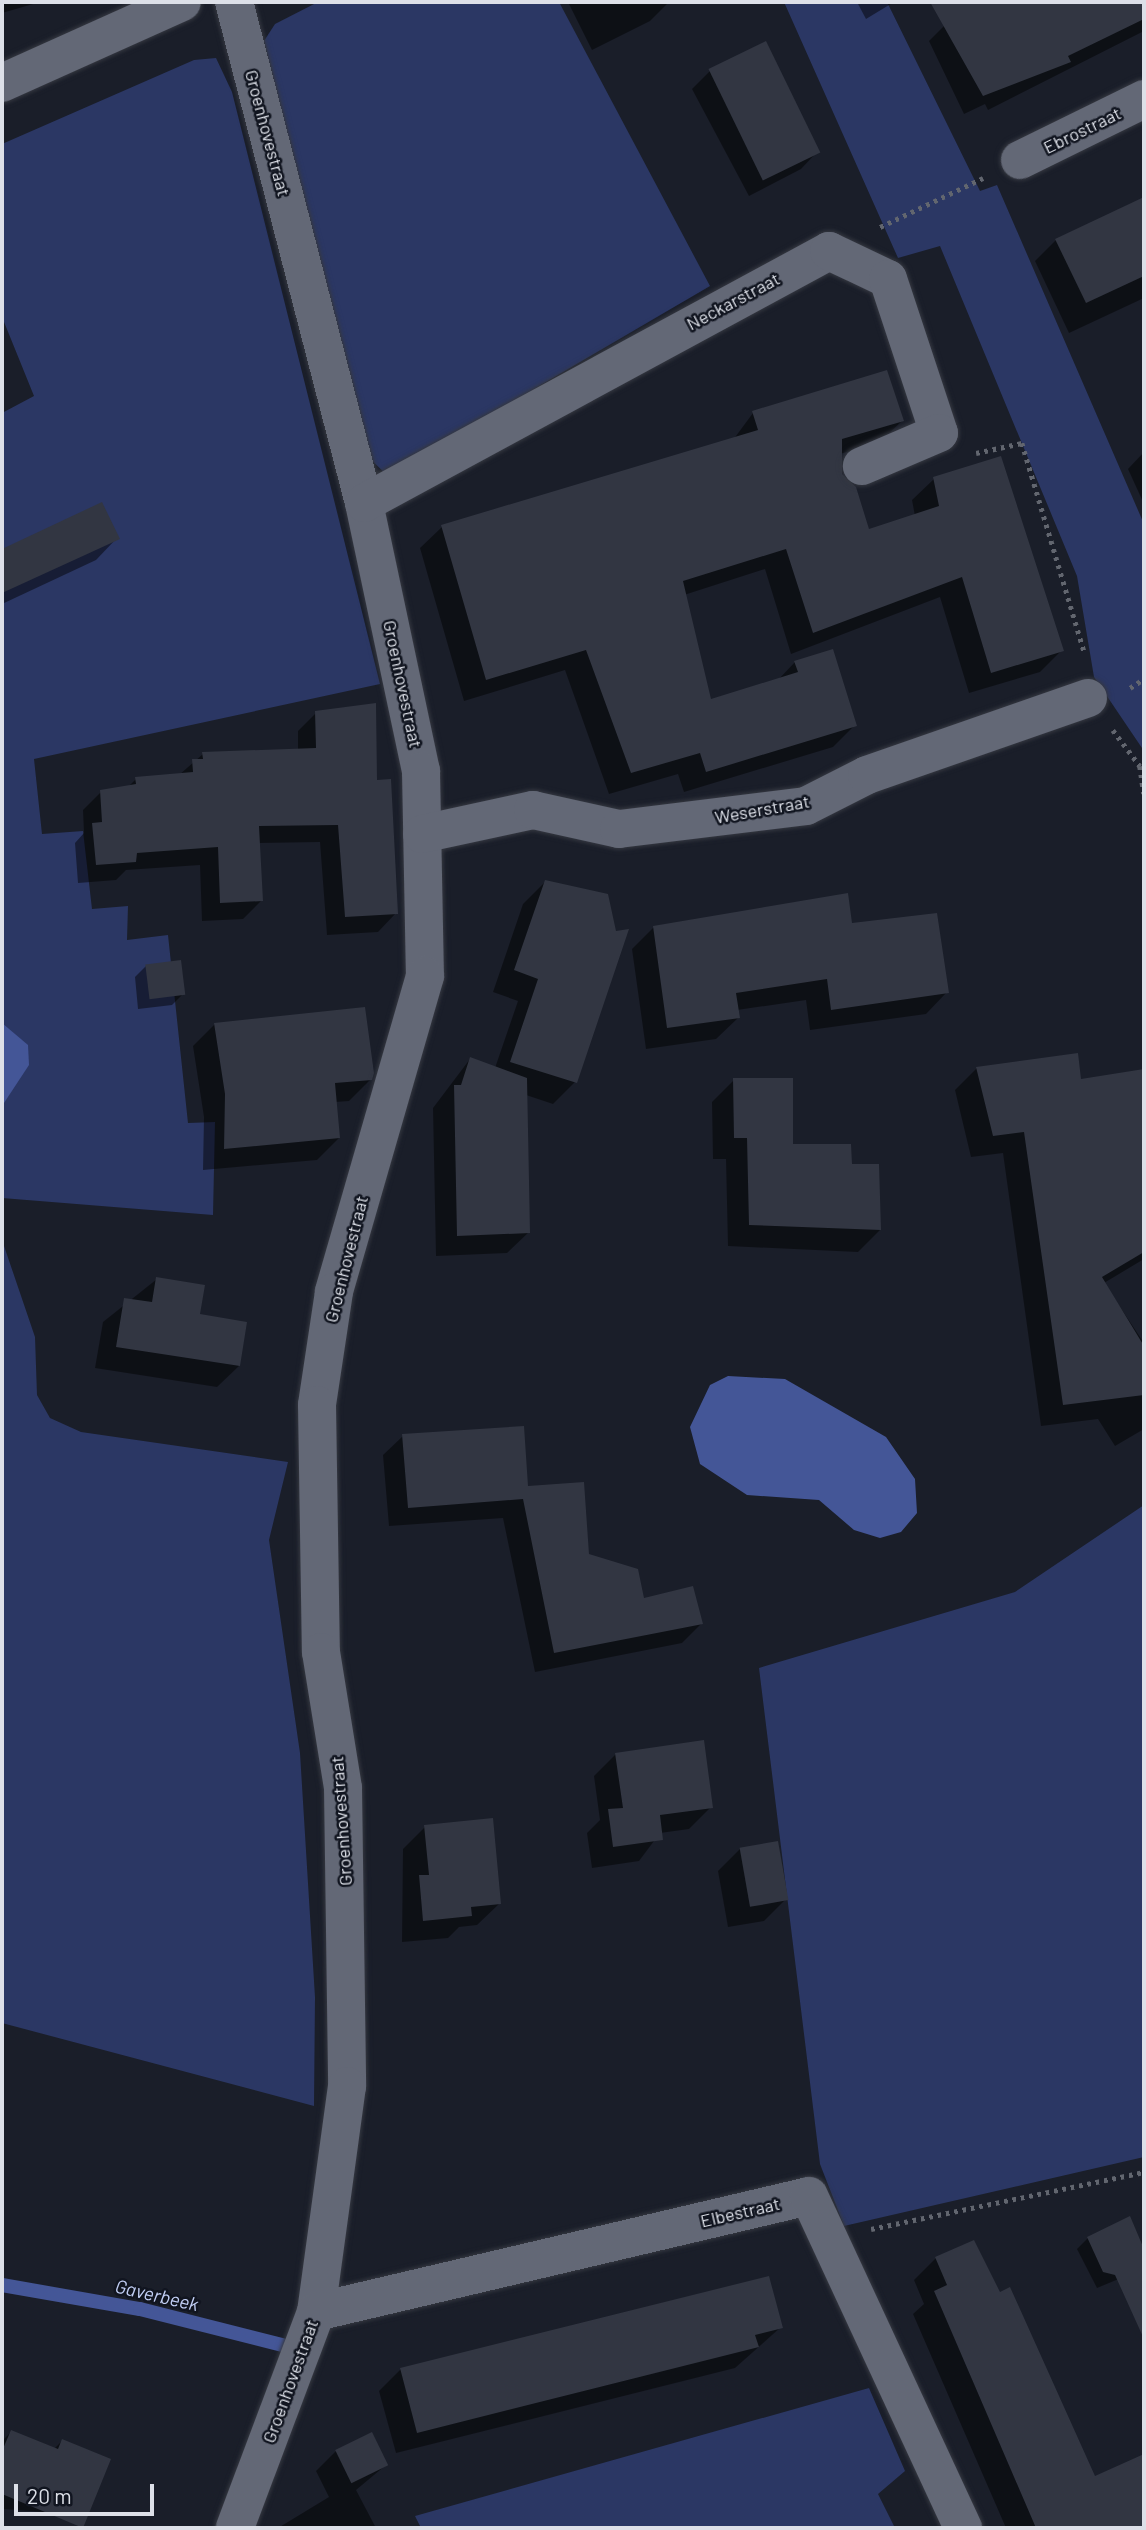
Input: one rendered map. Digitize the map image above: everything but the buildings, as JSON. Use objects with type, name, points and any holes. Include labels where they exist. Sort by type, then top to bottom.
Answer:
[{"type":"street","name":"Groenhovestraat","points":[[234,2],[364,503],[421,771],[425,976],[334,1292],[317,1405],[315,1542],[321,1652],[343,1788],[348,1958],[347,2086],[316,2312],[235,2528]]},
{"type":"street","points":[[2,83],[165,6]]},
{"type":"street","name":"Ebrostraat","points":[[1020,160],[1144,99]]},
{"type":"street","name":"Neckarstraat","points":[[364,503],[829,251]]},
{"type":"street","points":[[829,251],[888,279],[939,433],[862,466]]},
{"type":"street","name":"Weserstraat","points":[[422,834],[533,810],[619,829],[806,806],[867,775],[1088,698]]},
{"type":"street","name":"Elbestraat","points":[[316,2312],[809,2196],[963,2528]]},
{"type":"path","points":[[829,251],[1020,160]]},
{"type":"path","points":[[939,433],[971,454],[1021,443],[1092,676],[1088,698],[1140,766],[1144,794]]},
{"type":"path","points":[[830,2237],[1144,2172]]},
{"type":"shaded area","points":[[318,2],[559,2],[710,286],[387,475],[369,458],[264,41],[275,24]]},
{"type":"shaded area","points":[[784,2],[887,2],[980,191],[997,185],[1144,524],[1144,751],[1094,677],[1077,576],[940,246],[898,258]]},
{"type":"shaded area","points":[[216,58],[232,92],[380,684],[34,759],[42,834],[83,831],[92,909],[128,906],[127,940],[168,935],[188,1123],[215,1122],[213,1215],[2,1198],[2,413],[34,396],[2,317],[2,144],[194,60]]},
{"type":"shaded area","points":[[2,1023],[28,1045],[29,1065],[2,1106]]},
{"type":"shaded area","points":[[2,1240],[35,1337],[37,1395],[50,1418],[81,1432],[288,1462],[269,1540],[300,1753],[315,1997],[314,2106],[2,2023]]},
{"type":"shaded area","points":[[728,1376],[785,1379],[886,1437],[915,1479],[917,1513],[901,1532],[880,1538],[854,1530],[819,1500],[747,1495],[700,1464],[690,1427],[710,1385]]},
{"type":"shaded area","points":[[1144,1505],[1144,2157],[844,2226],[820,2164],[759,1668],[1015,1592]]},
{"type":"shaded area","points":[[869,2388],[905,2471],[878,2494],[895,2528],[421,2528],[415,2516]]},
{"type":"waterway","name":"Gaverbeek","points":[[2,2285],[140,2309],[302,2350]]}]
